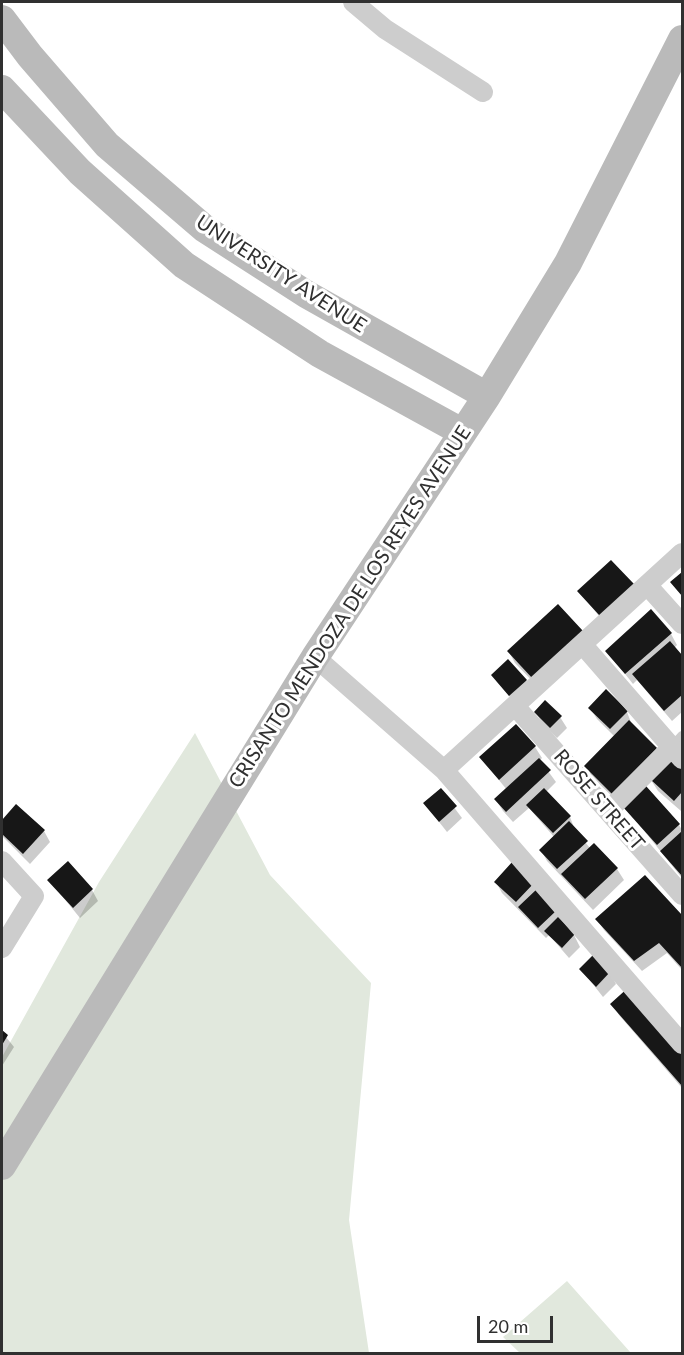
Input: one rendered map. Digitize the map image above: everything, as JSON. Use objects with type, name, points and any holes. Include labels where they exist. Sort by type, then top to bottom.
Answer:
[{"type":"main road","name":"UNIVERSITY AVENUE","points":[[2,19],[30,56],[107,145],[205,229],[306,294],[486,396]]},
{"type":"main road","name":"CRISANTO MENDOZA DE LOS REYES AVENUE","points":[[4,1158],[315,657],[486,396],[568,263],[682,39]]},
{"type":"main road","points":[[2,89],[80,172],[184,265],[320,354],[462,432]]},
{"type":"street","points":[[353,2],[385,29],[483,92]]},
{"type":"street","points":[[444,770],[682,553]]},
{"type":"street","points":[[647,585],[682,624]]},
{"type":"street","points":[[582,644],[679,748],[608,811]]},
{"type":"street","points":[[315,657],[444,770],[682,1044]]},
{"type":"street","name":"ROSE STREET","points":[[515,706],[682,895]]},
{"type":"street","points":[[2,861],[34,896],[2,948]]},
{"type":"shaded area","points":[[195,733],[270,875],[371,983],[349,1220],[369,1353],[2,1354],[2,1057],[99,882]]},
{"type":"shaded area","points":[[567,1281],[631,1353],[520,1353],[503,1337]]},
{"type":"building","points":[[611,560],[634,584],[600,616],[577,591]]},
{"type":"building","points":[[682,572],[682,596],[670,582]]},
{"type":"building","points":[[558,604],[583,631],[533,679],[507,651]]},
{"type":"building","points":[[651,609],[672,633],[625,674],[605,651]]},
{"type":"building","points":[[670,641],[682,655],[682,695],[664,711],[632,674]]},
{"type":"building","points":[[508,659],[527,680],[509,696],[491,675]]},
{"type":"building","points":[[606,689],[628,711],[610,729],[588,708]]},
{"type":"building","points":[[545,700],[562,716],[550,728],[534,712]]},
{"type":"building","points":[[629,720],[657,748],[612,794],[584,766]]},
{"type":"building","points":[[516,724],[536,746],[499,780],[479,757]]},
{"type":"building","points":[[669,757],[682,768],[682,792],[674,801],[650,779]]},
{"type":"building","points":[[539,758],[551,770],[506,812],[494,799]]},
{"type":"building","points":[[646,786],[680,824],[657,845],[623,807]]},
{"type":"building","points":[[441,788],[457,806],[439,822],[423,803]]},
{"type":"building","points":[[544,788],[571,816],[553,833],[526,805]]},
{"type":"building","points":[[16,804],[45,830],[23,854],[2,834],[2,820]]},
{"type":"building","points":[[569,821],[588,841],[557,869],[539,850]]},
{"type":"building","points":[[682,831],[682,876],[660,851]]},
{"type":"building","points":[[594,843],[618,868],[585,899],[561,874]]},
{"type":"building","points":[[68,861],[93,889],[73,908],[47,880]]},
{"type":"building","points":[[513,861],[535,882],[516,902],[494,882]]},
{"type":"building","points":[[645,875],[682,915],[682,968],[659,943],[634,961],[595,919]]},
{"type":"building","points":[[537,889],[557,910],[538,928],[518,907]]},
{"type":"building","points":[[558,917],[575,934],[562,948],[544,931]]},
{"type":"building","points":[[594,954],[611,971],[596,987],[579,969]]},
{"type":"building","points":[[630,986],[682,1046],[682,1086],[610,1004]]},
{"type":"building","points":[[2,1030],[8,1035],[2,1045]]}]
